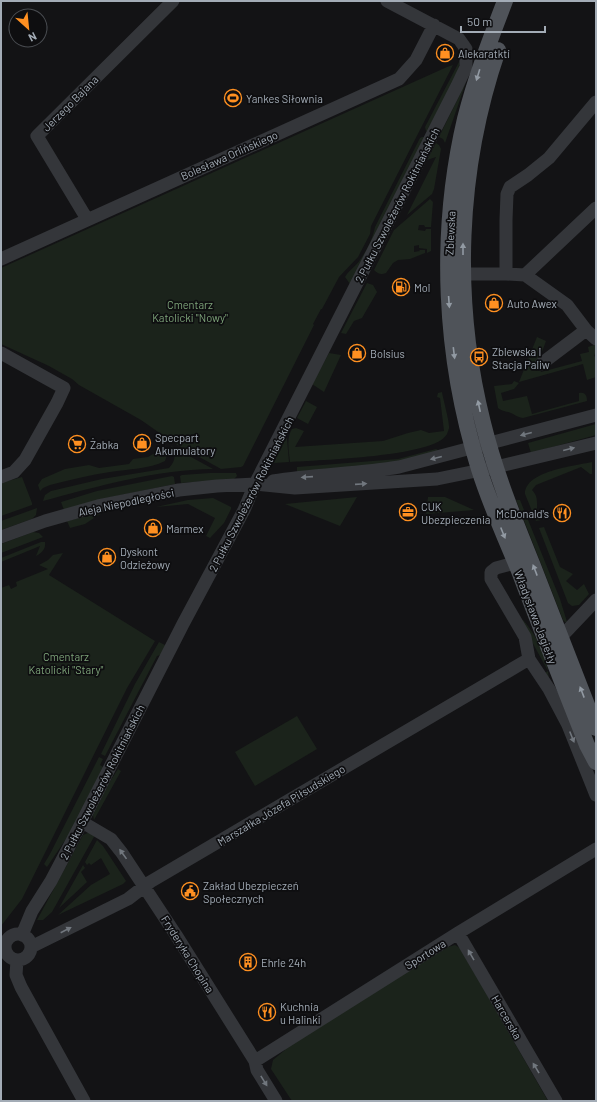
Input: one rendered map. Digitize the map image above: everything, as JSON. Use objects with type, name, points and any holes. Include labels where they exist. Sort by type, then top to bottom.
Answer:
[{"type":"main road","name":"Zblewska","points":[[496,467],[481,446],[459,383],[454,349],[448,282],[452,192],[465,119],[490,38],[505,1]]},
{"type":"main road","name":"Zblewska","points":[[480,470],[483,423],[472,371],[465,317],[463,274],[463,246],[467,186],[477,126],[493,64],[516,1]]},
{"type":"main road","name":"Władysława Jagiełły","points":[[496,467],[510,509],[596,728]]},
{"type":"main road","name":"Władysława Jagiełły","points":[[480,470],[587,745],[596,762]]},
{"type":"street","name":"Jerzego Bajana","points":[[87,219],[37,136],[173,1]]},
{"type":"street","points":[[387,1],[434,25]]},
{"type":"street","name":"Bolesława Orlińskiego","points":[[1,259],[399,79],[416,60],[434,25]]},
{"type":"street","name":"2 Pułku Szwoleżerów Rokitniańskich","points":[[22,935],[32,911],[51,881],[244,510],[255,484],[466,67],[466,49],[459,39],[434,25]]},
{"type":"street","points":[[506,274],[507,194],[510,188],[549,158],[596,102]]},
{"type":"street","points":[[525,275],[596,208]]},
{"type":"street","points":[[463,274],[525,275],[567,305],[591,334],[541,364]]},
{"type":"street","points":[[1,353],[64,388],[25,460],[14,472],[1,477]]},
{"type":"street","name":"Aleja Niepodległości","points":[[1,537],[45,521],[98,506],[136,498],[195,488],[255,484],[294,478],[372,472],[399,467],[596,415]]},
{"type":"street","name":"Aleja Niepodległości","points":[[255,484],[294,488],[451,477],[596,443]]},
{"type":"street","points":[[515,563],[496,568],[491,572],[491,579],[525,637],[529,659],[549,690],[568,725],[596,795]]},
{"type":"street","points":[[561,637],[596,600]]},
{"type":"street","name":"Marszałka Józefa Piłsudskiego","points":[[31,947],[128,899],[145,886],[357,759],[529,659]]},
{"type":"street","name":"Fryderyka Chopina","points":[[82,822],[111,839],[145,886],[255,1061],[257,1070],[276,1101]]},
{"type":"street","name":"Sportowa","points":[[255,1061],[458,933],[596,849]]},
{"type":"street","name":"Harcerska","points":[[458,933],[556,1101]]},
{"type":"street","points":[[14,935],[22,935],[28,940],[31,947],[25,958],[17,960],[10,957],[3,951],[8,939],[14,935]]},
{"type":"street","points":[[17,960],[16,975],[21,988],[84,1101]]},
{"type":"green space","points":[[460,60],[452,86],[428,132],[426,131],[425,127]]},
{"type":"green space","name":"Cmentarz Katolicki \"Nowy\"","points":[[453,65],[371,226],[370,234],[358,257],[339,277],[321,309],[243,466],[221,469],[174,443],[141,420],[79,385],[72,379],[49,366],[1,344],[1,268]]},
{"type":"green space","points":[[466,82],[445,143],[443,139],[439,137]]},
{"type":"green space","points":[[425,137],[350,284],[345,277],[363,256],[373,235],[375,227],[420,138]]},
{"type":"green space","points":[[436,143],[441,149],[432,194],[407,215],[436,157],[427,160]]},
{"type":"green space","points":[[430,199],[433,202],[431,227],[419,225],[418,230],[425,231],[426,229],[431,229],[431,251],[427,253],[427,249],[419,248],[419,245],[414,246],[414,252],[425,250],[425,253],[410,259],[398,260],[393,263],[386,273],[381,274],[374,270],[394,230]]},
{"type":"green space","points":[[367,283],[373,285],[377,292],[362,318],[354,321],[346,334],[341,333]]},
{"type":"green space","points":[[537,337],[546,341],[538,363],[541,372],[582,361],[580,354],[589,352],[588,347],[594,345],[596,346],[594,356],[596,357],[596,377],[587,380],[583,364],[519,382]]},
{"type":"green space","points":[[329,353],[341,355],[324,392],[312,384]]},
{"type":"green space","points":[[514,381],[519,383],[514,389],[501,393],[503,401],[527,396],[532,414],[579,401],[579,393],[585,394],[587,401],[523,418],[498,408],[494,386],[512,384]]},
{"type":"green space","points":[[442,392],[449,428],[447,434],[438,442],[422,448],[374,456],[290,462],[288,445],[289,437],[292,429],[296,428],[304,431],[295,447],[383,441],[421,430],[429,433],[444,431],[440,398],[437,397],[438,393]]},
{"type":"green space","points":[[306,401],[317,407],[308,424],[297,418]]},
{"type":"green space","points":[[596,424],[596,435],[531,453],[528,443]]},
{"type":"green space","points":[[285,437],[287,439],[289,462],[274,463],[274,458]]},
{"type":"green space","points":[[171,446],[213,469],[170,472],[148,476],[43,501],[45,495],[51,491],[102,479],[169,468],[174,457],[174,452]]},
{"type":"green space","points":[[436,449],[439,453],[401,463],[297,474],[297,467],[398,459]]},
{"type":"green space","points":[[160,450],[163,450],[167,455],[165,461],[159,464],[102,473],[50,485],[40,491],[38,485],[42,479],[65,469],[89,465],[99,468],[129,464],[133,459],[148,457]]},
{"type":"green space","points":[[592,462],[592,474],[581,467],[536,485],[532,490],[536,497],[537,509],[541,520],[536,521],[525,494],[527,486],[541,475],[563,468]]},
{"type":"green space","points":[[236,473],[237,476],[234,479],[181,483],[180,476],[182,475]]},
{"type":"green space","points":[[172,476],[174,477],[175,484],[97,500],[64,510],[61,502],[97,491]]},
{"type":"green space","points":[[22,477],[32,505],[1,516],[1,483]]},
{"type":"green space","points":[[357,497],[340,526],[285,504]]},
{"type":"green space","points":[[428,497],[445,497],[474,510],[426,514]]},
{"type":"green space","points":[[213,498],[231,507],[231,509],[224,523],[210,538],[206,536],[215,518],[188,504],[156,507],[188,500]]},
{"type":"green space","points":[[516,500],[520,500],[560,599],[567,622],[563,620]]},
{"type":"green space","points":[[37,508],[36,515],[32,519],[1,530],[1,521]]},
{"type":"green space","points":[[103,512],[85,524],[70,528],[67,521]]},
{"type":"green space","points":[[544,527],[560,567],[573,574],[566,581],[577,590],[584,584],[589,594],[579,605],[572,606],[568,603],[539,528]]},
{"type":"green space","points":[[33,532],[39,533],[43,537],[1,553],[1,544]]},
{"type":"green space","points":[[41,542],[45,542],[44,549],[36,556],[40,546],[1,562],[1,558]]},
{"type":"green space","name":"Cmentarz Katolicki \"Stary\"","points":[[63,553],[49,575],[155,641],[127,688],[22,899],[1,926],[1,588],[9,585],[11,589],[17,586],[16,582],[48,569],[39,565],[53,555]]},
{"type":"green space","points":[[523,620],[533,633],[541,648],[548,670],[521,622]]},
{"type":"green space","points":[[159,642],[165,645],[163,654],[157,656],[105,756],[101,754],[135,684]]},
{"type":"green space","points":[[548,672],[549,680],[545,673]]},
{"type":"green space","points":[[297,716],[317,749],[255,786],[235,752]]},
{"type":"green space","points":[[99,757],[103,759],[100,765],[103,767],[74,827],[47,867],[44,864]]},
{"type":"green space","points":[[118,769],[121,771],[94,820],[93,815],[109,783]]},
{"type":"green space","points":[[90,832],[95,835],[52,912],[43,920],[37,920],[83,835]]},
{"type":"green space","points":[[97,840],[103,846],[126,881],[123,884],[58,915],[91,885],[110,874],[101,858],[91,865],[89,863],[87,865],[85,862]]},
{"type":"green space","points":[[83,865],[85,868],[81,872],[87,882],[59,908]]},
{"type":"green space","points":[[455,945],[460,948],[548,1101],[292,1101],[271,1069],[273,1060],[285,1050],[284,1047],[448,947]]},
{"type":"place","name":"Alekaratkti","points":[[445,53]]},
{"type":"place","name":"Yankes Siłownia","points":[[233,98]]},
{"type":"place","name":"Mol","points":[[401,287]]},
{"type":"place","name":"Auto Awex","points":[[494,303]]},
{"type":"place","name":"Bolsius","points":[[357,353]]},
{"type":"place","name":"Zblewska I Stacja Paliw","points":[[479,357]]},
{"type":"place","name":"Specpart Akumulatory","points":[[142,443]]},
{"type":"place","name":"Żabka","points":[[77,444]]},
{"type":"place","name":"CUK Ubezpieczenia","points":[[408,512]]},
{"type":"place","name":"McDonald's","points":[[562,513]]},
{"type":"place","name":"Marmex","points":[[153,528]]},
{"type":"place","name":"Dyskont Odzieżowy","points":[[107,557]]},
{"type":"place","name":"Zakład Ubezpieczeń Społecznych","points":[[190,891]]},
{"type":"place","name":"Ehrle 24h","points":[[248,962]]},
{"type":"place","name":"Kuchnia u Halinki","points":[[267,1012]]}]
